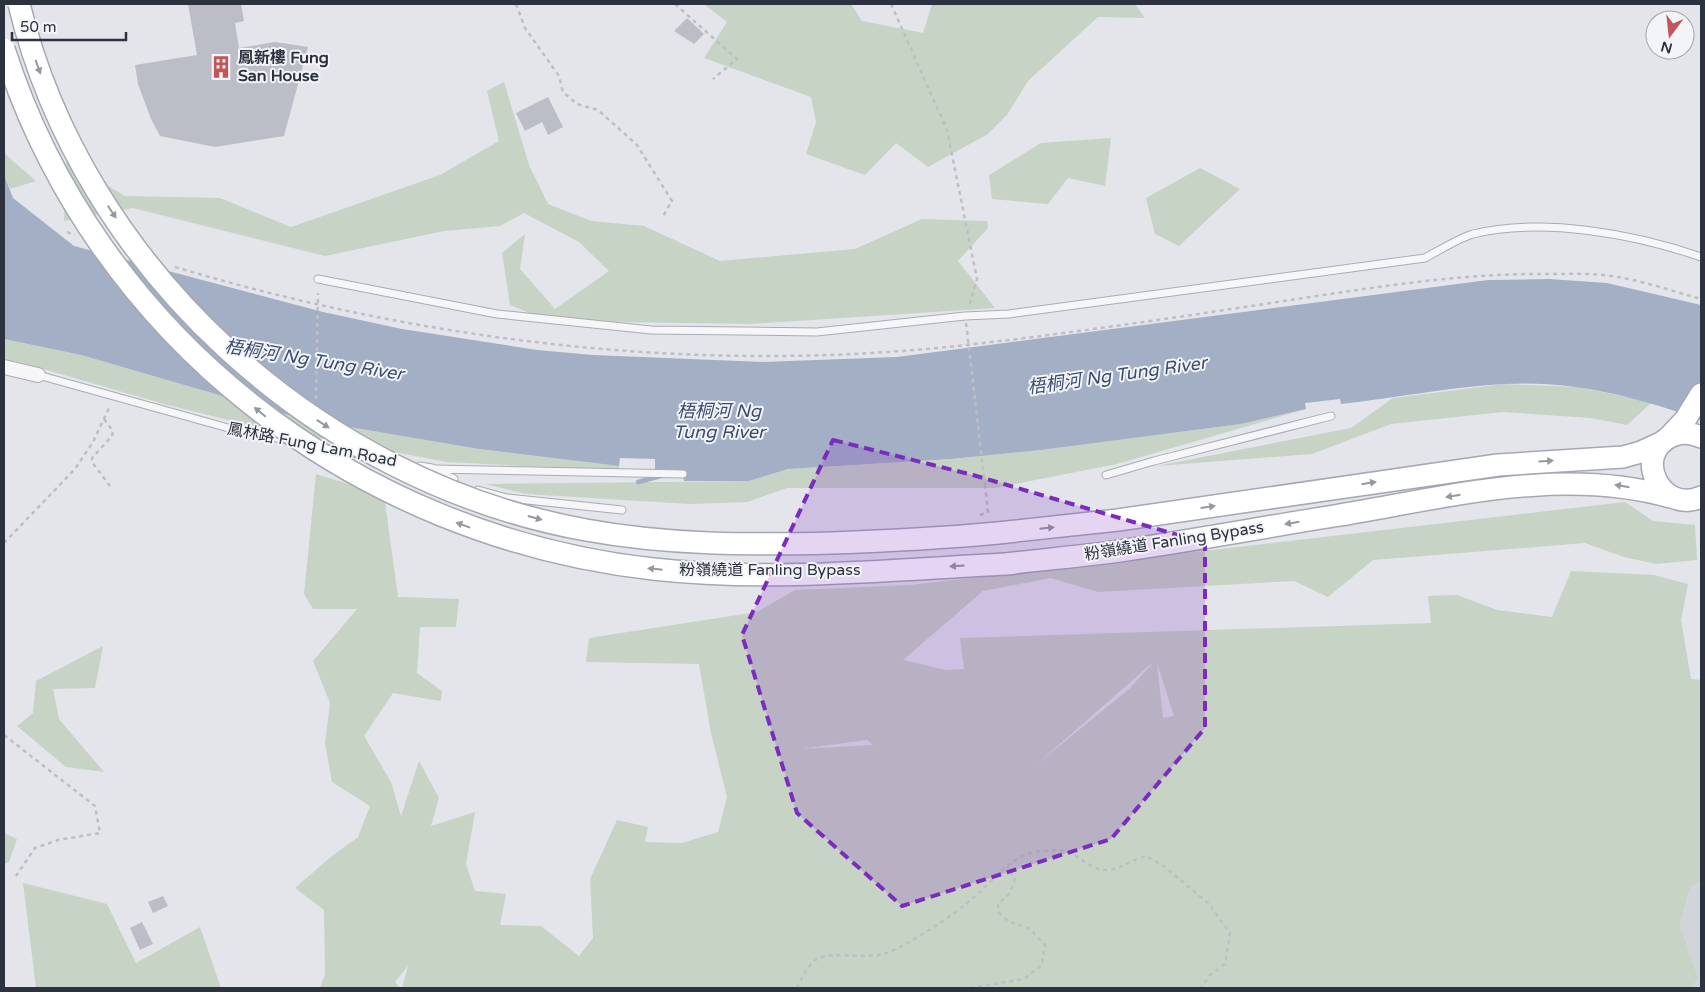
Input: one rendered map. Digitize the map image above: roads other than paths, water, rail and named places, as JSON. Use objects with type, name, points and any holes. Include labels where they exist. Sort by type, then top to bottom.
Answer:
[{"type":"main road","name":"粉嶺繞道 Fanling Bypass","points":[[19,4],[47,90],[82,164],[131,240],[182,304],[210,334],[278,393],[347,439],[412,474],[457,493],[503,509],[581,530],[684,543],[758,545],[915,540],[1118,520],[1498,465],[1623,457],[1641,452],[1665,440]]},
{"type":"main road","name":"粉嶺繞道 Fanling Bypass","points":[[4,49],[24,105],[43,147],[86,222],[134,289],[192,353],[263,415],[338,465],[408,502],[446,519],[528,546],[611,563],[704,573],[831,572],[1006,564],[1124,550],[1501,489],[1594,483],[1642,489],[1687,501],[1701,497]]},
{"type":"main road","points":[[1670,497],[1656,484],[1652,468],[1656,451],[1686,420],[1701,394]]},
{"type":"main road","points":[[1665,440],[1684,433],[1701,437]]},
{"type":"street","name":"鳳林路 Fung Lam Road","points":[[4,367],[38,375]]},
{"type":"lane","points":[[318,279],[497,314],[651,330],[817,332],[966,320],[1425,258],[1471,235],[1502,229],[1568,229],[1620,235],[1701,257]]},
{"type":"lane","name":"鳳林路 Fung Lam Road","points":[[38,375],[114,398],[232,429],[432,468],[464,484]]},
{"type":"lane","points":[[1106,475],[1331,416]]},
{"type":"lane","points":[[432,468],[683,474]]},
{"type":"lane","points":[[472,488],[506,498],[622,510]]},
{"type":"water","name":"梧桐河 Ng Tung River","points":[[4,175],[13,198],[74,246],[323,312],[402,329],[537,350],[593,355],[763,362],[897,357],[1488,280],[1549,279],[1607,283],[1701,305],[1701,420],[1629,397],[1604,392],[1555,385],[1504,384],[1341,404],[1340,399],[1305,403],[1306,409],[1241,424],[1041,450],[951,459],[788,469],[749,481],[684,481],[682,470],[655,469],[655,459],[620,458],[619,466],[479,449],[302,419],[81,355],[4,339]]},
{"type":"waterway","points":[[638,482],[661,476]]},
{"type":"place","name":"鳳新樓 Fung San House","points":[[221,67]]}]
